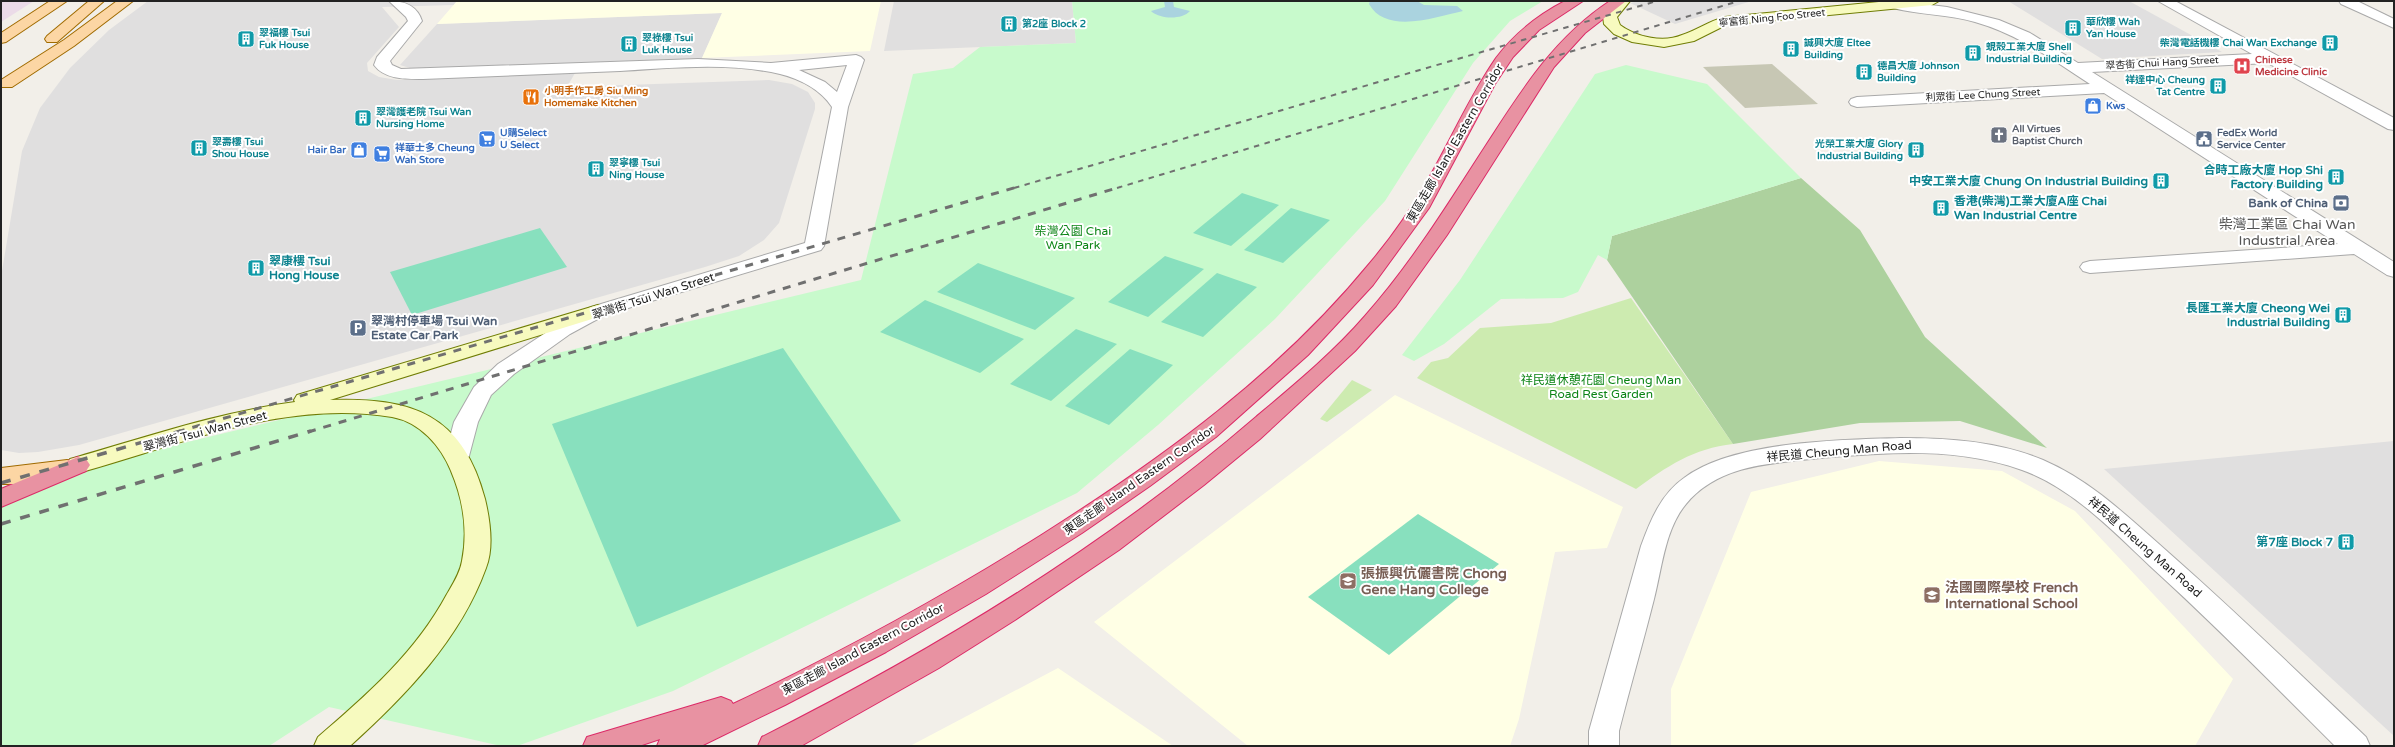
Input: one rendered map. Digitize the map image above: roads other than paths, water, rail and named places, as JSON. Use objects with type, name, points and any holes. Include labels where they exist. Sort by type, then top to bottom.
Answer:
[{"type":"highway","name":"東區走廊 Island Eastern Corridor","points":[[672,746],[825,670],[899,631],[1025,558],[1130,490],[1187,449],[1235,411],[1331,320],[1399,239],[1434,183],[1491,77],[1512,47],[1538,24],[1576,1]]},
{"type":"highway","points":[[773,746],[942,652],[1050,584],[1165,504],[1245,441],[1346,348],[1389,302],[1423,256],[1545,67],[1578,30],[1619,1]]},
{"type":"highway","points":[[1,499],[78,465]]},
{"type":"highway","points":[[598,746],[706,715],[825,670]]},
{"type":"main road","points":[[1,39],[60,1]]},
{"type":"main road","points":[[3,88],[30,58],[97,1]]},
{"type":"main road","points":[[3,88],[69,43],[126,1]]},
{"type":"main road","points":[[1,476],[38,474],[78,465]]},
{"type":"street","name":"翠灣街 Tsui Wan Street","points":[[396,1],[413,15],[415,20],[382,60],[382,65],[386,70],[408,74],[672,64],[770,68],[856,60],[840,107],[814,246],[598,312],[534,348],[506,369],[482,392],[466,422],[458,456]]},
{"type":"street","name":"寧富街 Ning Foo Street","points":[[1623,1],[1610,16],[1611,24],[1616,29],[1637,38],[1667,42],[1683,40],[1711,24],[1725,21],[1898,5]]},
{"type":"street","points":[[1898,5],[1932,1]]},
{"type":"street","points":[[2165,1],[2394,125]]},
{"type":"street","points":[[2346,1],[2394,24]]},
{"type":"street","points":[[1898,5],[1950,11],[1994,22],[2025,36],[2109,88],[2394,271]]},
{"type":"street","name":"翠杏街 Chui Hang Street","points":[[2077,68],[2270,58]]},
{"type":"street","name":"翠灣街 Tsui Wan Street","points":[[807,79],[803,74],[806,69],[828,63]]},
{"type":"street","name":"翠灣街 Tsui Wan Street","points":[[770,68],[807,79],[827,89],[835,98],[840,107]]},
{"type":"street","name":"利眾街 Lee Chung Street","points":[[1858,102],[2109,88]]},
{"type":"street","points":[[2090,267],[2358,248]]},
{"type":"street","points":[[260,414],[598,312]]},
{"type":"street","name":"翠灣街 Tsui Wan Street","points":[[78,465],[260,414],[354,406],[393,410],[422,421],[444,436],[458,456]]},
{"type":"street","name":"祥民道 Cheung Man Road","points":[[1604,746],[1604,731],[1655,544],[1668,512],[1678,497],[1692,484],[1708,474],[1746,460],[1906,444],[1953,447],[2010,458],[2031,465],[2070,485],[2104,509],[2186,583],[2355,746]]},
{"type":"street","points":[[329,746],[372,709],[413,667],[450,616],[475,563],[477,522],[468,480],[458,456]]},
{"type":"water","points":[[1164,1],[1173,1],[1174,7],[1190,11],[1182,16],[1171,18],[1161,16],[1151,11],[1165,7]]},
{"type":"water","points":[[1370,1],[1417,1],[1424,5],[1457,6],[1463,11],[1426,20],[1399,21],[1387,19],[1377,13],[1369,4]]},
{"type":"railway","points":[[1014,188],[1657,1]]},
{"type":"railway","points":[[1117,188],[1739,1]]},
{"type":"railway","points":[[177,432],[1017,187]]},
{"type":"railway","points":[[308,432],[1120,187]]},
{"type":"railway","points":[[1,483],[181,431]]},
{"type":"railway","points":[[1,524],[311,431]]},
{"type":"place","name":"第2座 Block 2","points":[[1009,24]]},
{"type":"place","name":"華欣樓 Wah Yan House","points":[[2073,28]]},
{"type":"place","name":"翠福樓 Tsui Fuk House","points":[[246,39]]},
{"type":"place","name":"柴灣電話機樓 Chai Wan Exchange","points":[[2330,43]]},
{"type":"place","name":"翠祿樓 Tsui Luk House","points":[[629,44]]},
{"type":"place","name":"誠興大廈 Eltee Building","points":[[1791,49]]},
{"type":"place","name":"蜆殼工業大廈 Shell Industrial Building","points":[[1973,53]]},
{"type":"place","name":"Chinese Medicine Clinic","points":[[2242,66]]},
{"type":"place","name":"德昌大廈 Johnson Building","points":[[1864,72]]},
{"type":"place","name":"祥達中心 Cheung Tat Centre","points":[[2218,86]]},
{"type":"place","name":"小明手作工房 Siu Ming Homemake Kitchen","points":[[531,97]]},
{"type":"place","name":"Kws","points":[[2093,106]]},
{"type":"place","name":"翠灣護老院 Tsui Wan Nursing Home","points":[[363,118]]},
{"type":"place","name":"All Virtues Baptist Church","points":[[1999,135]]},
{"type":"place","name":"U購Select U Select","points":[[487,139]]},
{"type":"place","name":"FedEx World Service Center","points":[[2204,139]]},
{"type":"place","name":"翠壽樓 Tsui Shou House","points":[[199,148]]},
{"type":"place","name":"Hair Bar","points":[[359,150]]},
{"type":"place","name":"光榮工業大廈 Glory Industrial Building","points":[[1916,150]]},
{"type":"place","name":"祥華士多 Cheung Wah Store","points":[[382,154]]},
{"type":"place","name":"翠寧樓 Tsui Ning House","points":[[596,169]]},
{"type":"place","name":"合時工廠大廈 Hop Shi Factory Building","points":[[2336,177]]},
{"type":"place","name":"中安工業大廈 Chung On Industrial Building","points":[[2161,181]]},
{"type":"place","name":"Bank of China","points":[[2341,203]]},
{"type":"place","name":"香港(柴灣)工業大廈A座 Chai Wan Industrial Centre","points":[[1941,208]]},
{"type":"place","name":"翠康樓 Tsui Hong House","points":[[256,268]]},
{"type":"place","name":"長匯工業大廈 Cheong Wei Industrial Building","points":[[2343,315]]},
{"type":"place","name":"翠灣村停車場 Tsui Wan Estate Car Park","points":[[358,328]]},
{"type":"place","name":"第7座 Block 7","points":[[2346,542]]},
{"type":"place","name":"張振興伉儷書院 Chong Gene Hang College","points":[[1348,581]]},
{"type":"place","name":"法國國際學校 French International School","points":[[1932,595]]},
{"type":"district","name":"柴灣工業區 Chai Wan Industrial Area","points":[[2287,232]]},
{"type":"park label","name":"柴灣公園 Chai Wan Park","points":[[1073,238]]},
{"type":"park label","name":"祥民道休憩花園 Cheung Man Road Rest Garden","points":[[1601,387]]}]
